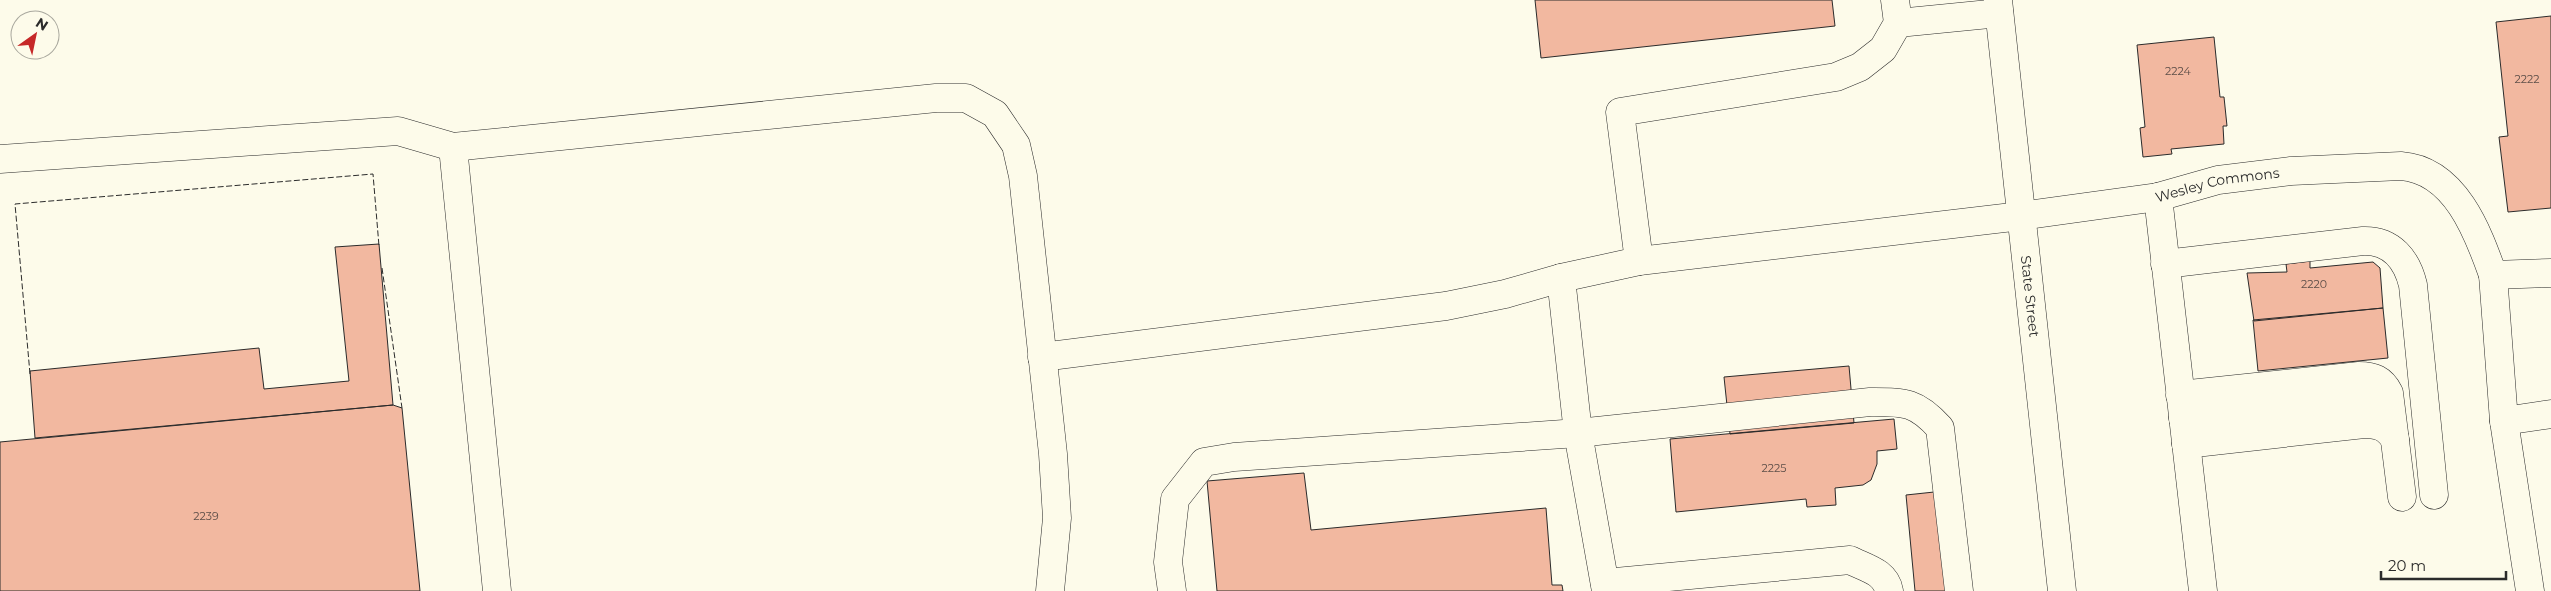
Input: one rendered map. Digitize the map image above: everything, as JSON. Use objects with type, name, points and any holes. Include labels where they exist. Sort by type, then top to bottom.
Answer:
[{"type":"main road","points":[[1639,261],[1620,112],[1836,77],[1860,67],[1884,49],[1897,12],[1999,7]]},
{"type":"main road","name":"State Street","points":[[1999,7],[2062,591]]},
{"type":"main road","points":[[0,159],[398,131],[453,147],[936,98],[966,98],[995,114],[1016,145],[1023,176],[1053,454],[1057,518],[1050,591]]},
{"type":"main road","points":[[453,147],[496,591]]},
{"type":"main road","name":"Wesley Commons","points":[[1042,357],[1446,306],[1505,294],[1561,278],[1639,261],[2021,216],[2158,197],[2218,180],[2300,171],[2414,167],[2439,182],[2462,206],[2479,236],[2493,276]]},
{"type":"main road","points":[[2158,197],[2202,591]]},
{"type":"main road","points":[[2165,264],[2364,241],[2385,246],[2398,254],[2409,267],[2413,285],[2434,495]]},
{"type":"main road","points":[[2530,591],[2504,421],[2493,276],[2551,273]]},
{"type":"main road","points":[[1561,278],[1578,433],[1606,587],[1850,560],[1878,573],[1887,583],[1888,591]]},
{"type":"main road","points":[[2183,419],[2369,376],[2378,379],[2385,385],[2388,393],[2402,497]]},
{"type":"main road","points":[[1172,591],[1168,562],[1175,499],[1204,462],[1234,457],[1578,433],[1870,402],[1902,402],[1926,412],[1940,428],[1959,591]]},
{"type":"main road","points":[[2504,421],[2551,414]]},
{"type":"main road","points":[[2183,419],[2364,424],[2380,426],[2388,430],[2393,427]]},
{"type":"building","points":[[1535,0],[1832,0],[1835,26],[1541,58]]},
{"type":"building","points":[[2551,16],[2551,208],[2508,212],[2499,137],[2508,136],[2496,22]]},
{"type":"building","points":[[2214,37],[2220,97],[2224,97],[2227,126],[2223,126],[2224,144],[2171,149],[2172,154],[2143,157],[2140,128],[2145,127],[2137,45]]},
{"type":"building","points":[[379,244],[393,405],[35,438],[30,371],[259,348],[264,389],[349,381],[335,247]]},
{"type":"building","points":[[2310,261],[2310,268],[2373,262],[2380,268],[2383,308],[2254,321],[2247,273],[2287,272],[2286,264]]},
{"type":"building","points":[[2383,308],[2388,358],[2258,371],[2253,320]]},
{"type":"building","points":[[1849,366],[1854,423],[1730,434],[1724,377]]},
{"type":"building","points":[[393,405],[402,408],[420,591],[0,591],[0,442]]},
{"type":"building","points":[[1894,419],[1897,449],[1877,451],[1877,464],[1871,480],[1863,485],[1835,488],[1836,505],[1807,507],[1806,499],[1676,512],[1670,439]]},
{"type":"building","points":[[1304,473],[1311,530],[1546,508],[1552,585],[1562,585],[1563,591],[1217,591],[1207,481]]},
{"type":"building","points":[[1953,490],[1963,591],[1915,591],[1906,495]]},
{"type":"fence","points":[[30,374],[15,204],[373,174],[379,246]]},
{"type":"fence","points":[[382,268],[402,408]]}]
